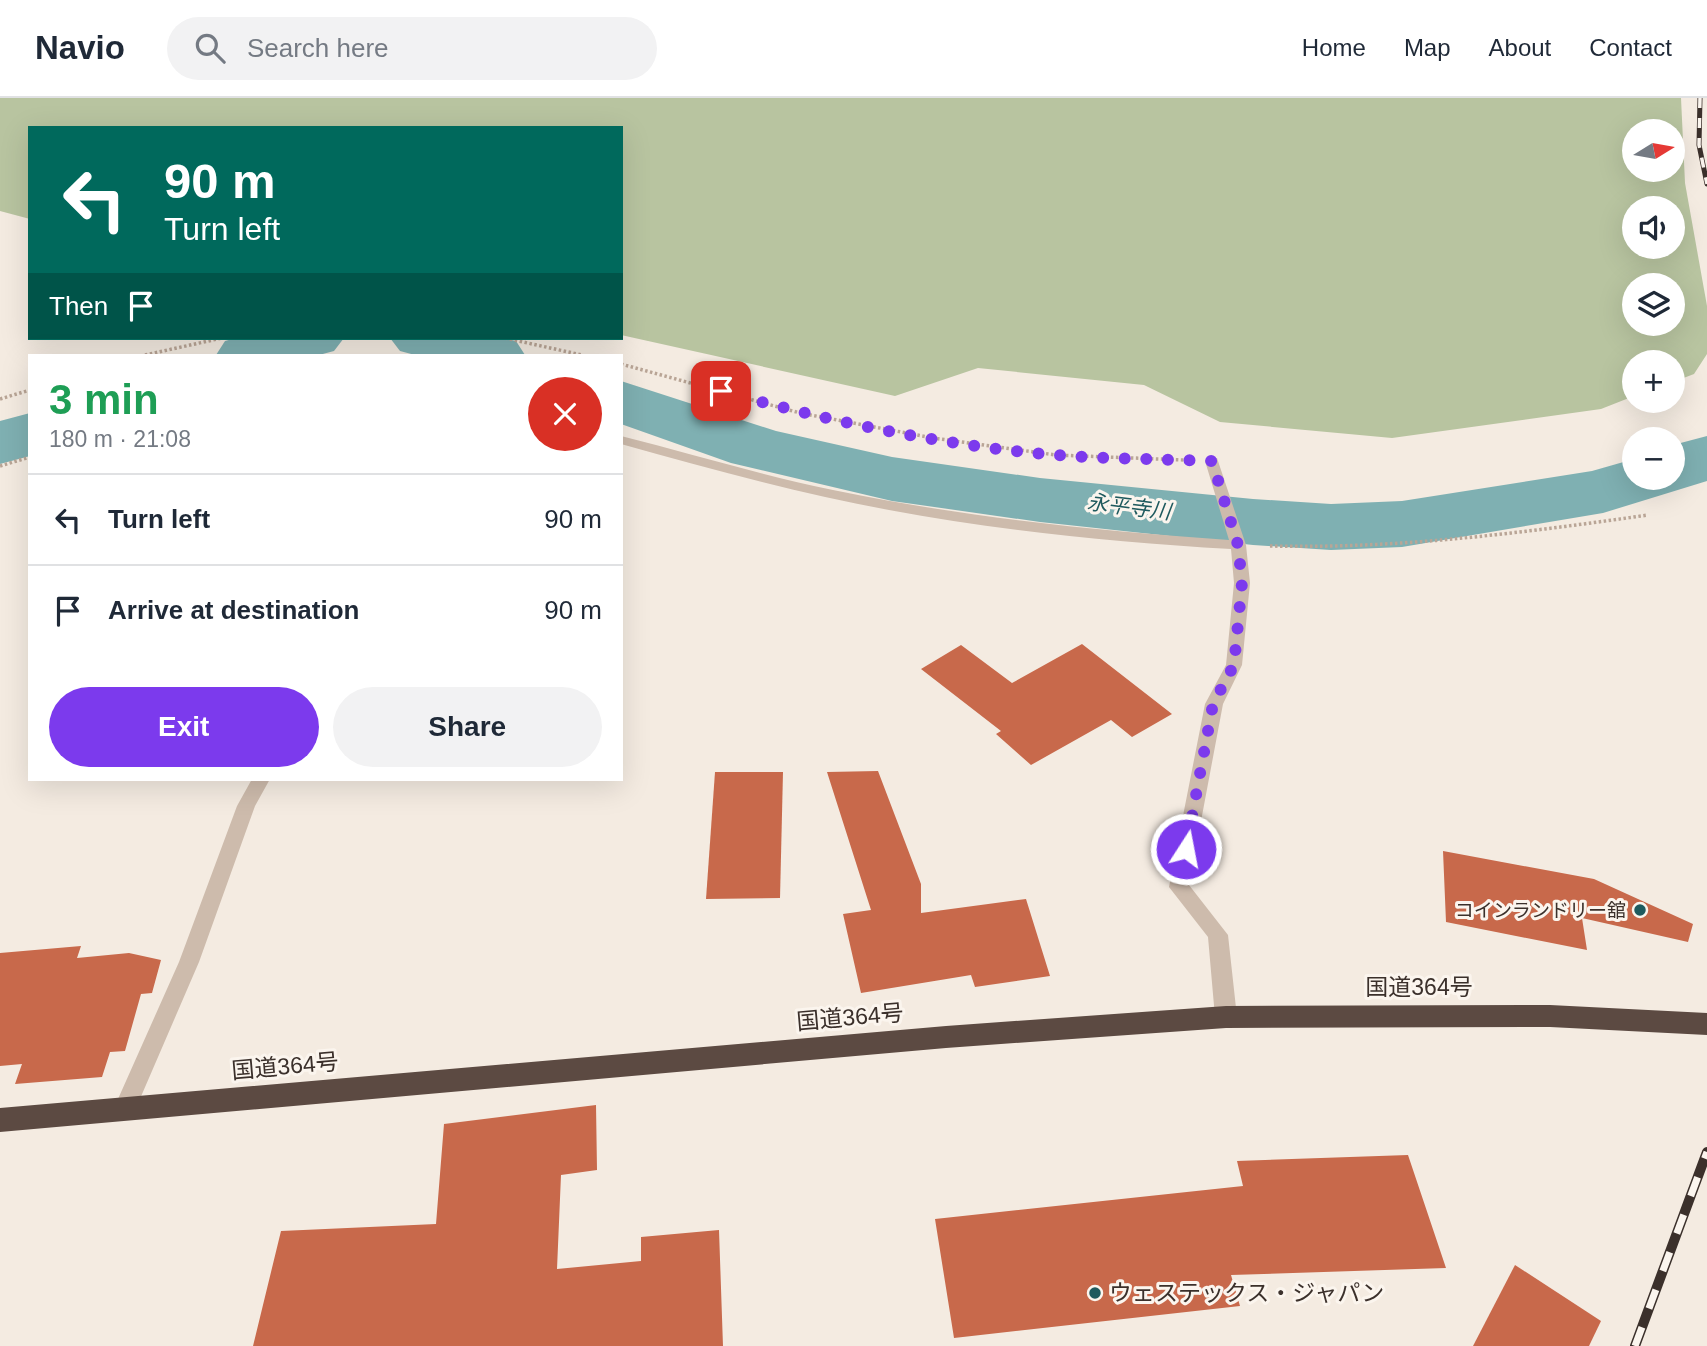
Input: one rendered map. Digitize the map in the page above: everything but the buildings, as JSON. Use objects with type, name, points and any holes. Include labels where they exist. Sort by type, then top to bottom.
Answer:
[{"type":"highway","name":"国道364号","points":[[0,1119],[946,1037],[1226,1017],[1550,1016],[1707,1024]]},
{"type":"street","points":[[623,441],[776,482],[1028,526],[1134,539],[1236,540]]},
{"type":"street","points":[[1213,466],[1236,540],[1242,583],[1234,665],[1213,704],[1179,887],[1218,935],[1226,1017]]},
{"type":"street","points":[[125,1108],[189,962],[246,806],[260,781]]},
{"type":"path","points":[[150,354],[213,340]]},
{"type":"path","points":[[514,340],[577,354]]},
{"type":"path","points":[[623,365],[800,413],[933,438],[1056,455],[1213,466]]},
{"type":"path","points":[[0,398],[28,391]]},
{"type":"path","points":[[0,466],[28,458]]},
{"type":"path","points":[[1236,540],[1301,548],[1438,541],[1648,515]]},
{"type":"green space","points":[[0,98],[1681,98],[1682,119],[1622,119],[1622,182],[1685,182],[1707,306],[1707,354],[1694,374],[1685,377],[1685,350],[1622,350],[1622,401],[1601,409],[1392,438],[1220,422],[1144,385],[978,368],[895,396],[623,335],[623,126],[28,126],[28,218],[0,211]]},
{"type":"waterway","name":"永平寺川","points":[[251,354],[302,340]]},
{"type":"waterway","name":"永平寺川","points":[[430,340],[489,354]]},
{"type":"waterway","name":"永平寺川","points":[[623,402],[756,448],[892,479],[1040,500],[1253,522],[1331,527],[1402,524],[1603,491],[1622,485]]},
{"type":"waterway","name":"永平寺川","points":[[0,443],[28,435]]},
{"type":"waterway","name":"永平寺川","points":[[1685,465],[1707,457]]},
{"type":"railway","points":[[1700,98],[1699,145],[1707,184]]},
{"type":"railway","points":[[1635,1346],[1707,1152]]},
{"type":"place","name":"コインランドリー舘","points":[[1640,910]]},
{"type":"place","name":"ウェステックス・ジャパン","points":[[1095,1293]]},
{"type":"route","points":[[721,391],[800,413],[933,438],[1056,455],[1212,461],[1238,545],[1242,583],[1234,665],[1213,704],[1186,849]]}]
